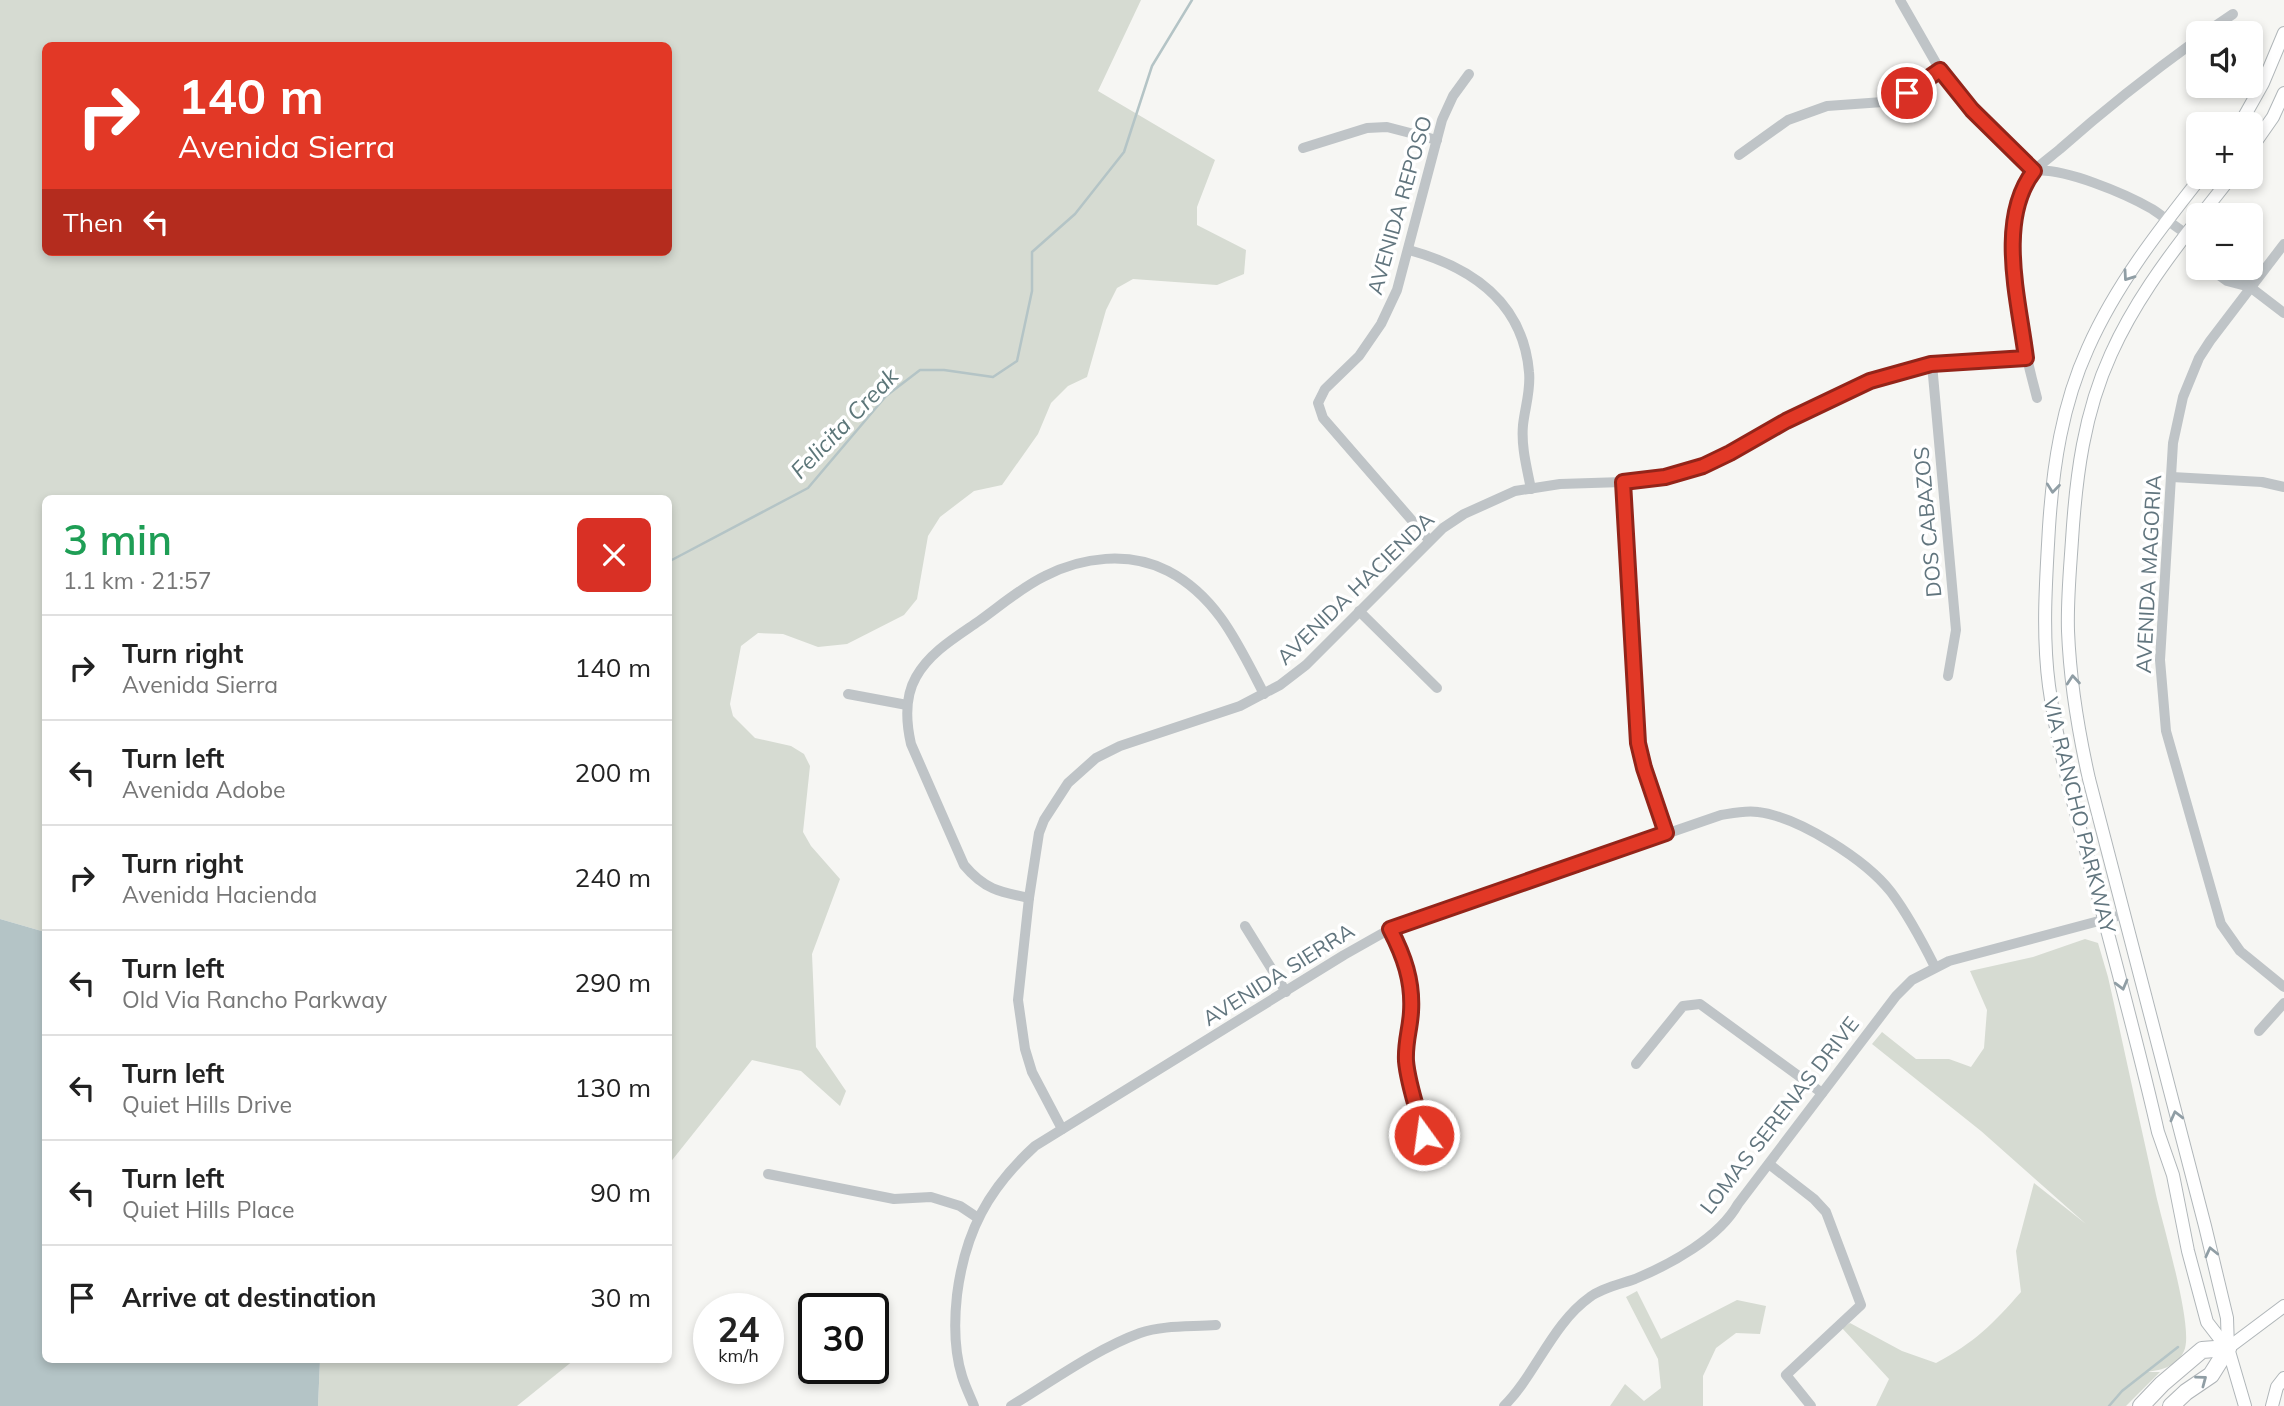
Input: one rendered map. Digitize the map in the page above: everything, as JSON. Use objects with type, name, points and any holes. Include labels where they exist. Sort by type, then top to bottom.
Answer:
[{"type":"highway","points":[[2141,1406],[2202,1350],[2228,1348]]},
{"type":"highway","points":[[2171,1406],[2211,1375],[2228,1348]]},
{"type":"main road","points":[[2246,112],[2263,83],[2284,33]]},
{"type":"main road","points":[[2263,131],[2284,93]]},
{"type":"main road","name":"VIA RANCHO PARKWAY","points":[[2193,189],[2107,308],[2087,350],[2063,421],[2051,505],[2045,633],[2049,686],[2070,789],[2158,1132],[2173,1175],[2188,1251],[2207,1322],[2228,1348]]},
{"type":"main road","name":"VIA RANCHO PARKWAY","points":[[2211,203],[2222,189]]},
{"type":"main road","name":"VIA RANCHO PARKWAY","points":[[2186,244],[2140,301],[2110,356],[2085,427],[2076,490],[2068,630],[2076,715],[2089,779],[2227,1318],[2228,1348],[2245,1406]]},
{"type":"main road","points":[[2228,1348],[2284,1306]]},
{"type":"main road","points":[[2273,1406],[2277,1387],[2284,1378]]},
{"type":"street","points":[[1900,0],[1940,70],[1972,110],[2034,171]]},
{"type":"street","points":[[2223,21],[2233,14]]},
{"type":"street","points":[[2037,398],[2026,358],[2013,258],[2014,212],[2025,183],[2034,171],[2076,134],[2186,47]]},
{"type":"street","points":[[1739,155],[1788,120],[1827,106],[1883,102],[1907,93],[1940,70]]},
{"type":"street","name":"AVENIDA REPOSO","points":[[1429,540],[1324,418],[1318,403],[1325,389],[1359,356],[1381,324],[1398,290],[1437,140],[1453,96],[1469,74]]},
{"type":"street","points":[[1303,148],[1367,128],[1387,127],[1437,140]]},
{"type":"street","points":[[2034,171],[2048,169],[2106,188],[2152,209],[2186,233]]},
{"type":"street","name":"AVENIDA MAGORIA","points":[[2284,244],[2210,341],[2183,397],[2173,443],[2160,660],[2166,731],[2221,924],[2240,951],[2284,987]]},
{"type":"street","points":[[1409,250],[1427,255],[1474,277],[1486,285],[1506,309],[1520,337],[1529,370],[1522,445],[1531,489]]},
{"type":"street","points":[[2226,280],[2250,287],[2284,313]]},
{"type":"street","points":[[2247,280],[2250,287]]},
{"type":"street","name":"AVENIDA HACIENDA","points":[[1062,1129],[1031,1072],[1018,1000],[1039,833],[1044,820],[1068,783],[1096,758],[1120,746],[1240,706],[1280,685],[1306,664],[1429,540],[1464,514],[1515,491],[1560,484],[1623,482],[1665,477],[1703,466],[1786,421],[1870,381],[1931,364],[2026,358]]},
{"type":"street","name":"DOS CABAZOS","points":[[1931,364],[1956,630],[1948,676]]},
{"type":"street","points":[[2172,477],[2262,482],[2284,487]]},
{"type":"street","points":[[1623,482],[1638,743],[1666,833]]},
{"type":"street","points":[[1029,898],[996,892],[976,879],[964,865],[911,744],[907,727],[907,705],[915,679],[928,659],[1043,577],[1078,562],[1117,558],[1165,569],[1188,582],[1213,605],[1264,694]]},
{"type":"street","points":[[1359,611],[1437,688]]},
{"type":"street","points":[[848,694],[907,705]]},
{"type":"street","name":"AVENIDA SIERRA","points":[[974,1406],[961,1374],[954,1324],[961,1267],[978,1218],[1012,1167],[1035,1146],[1062,1129],[1390,929],[1666,833],[1721,815],[1743,811],[1785,818],[1846,853],[1889,890],[1913,923],[1935,967]]},
{"type":"street","name":"LOMAS SERENAS DRIVE","points":[[1504,1406],[1518,1392],[1563,1325],[1591,1296],[1659,1269],[1696,1246],[1730,1216],[1896,996],[1912,980],[1950,961],[2125,914]]},
{"type":"street","points":[[1245,926],[1286,992]]},
{"type":"street","points":[[1390,929],[1403,955],[1410,980],[1411,1014],[1405,1037],[1406,1064],[1430,1158]]},
{"type":"street","points":[[2259,1031],[2284,1003]]},
{"type":"street","points":[[1636,1064],[1684,1006],[1700,1004],[1822,1093]]},
{"type":"street","points":[[1769,1164],[1814,1199],[1826,1212],[1861,1305],[1786,1375],[1811,1406]]},
{"type":"street","points":[[768,1174],[894,1199],[931,1197],[960,1206],[978,1218]]},
{"type":"street","points":[[1011,1406],[1109,1347],[1140,1334],[1159,1329],[1216,1325]]},
{"type":"shaded area","points":[[0,0],[1141,0],[1098,91],[1215,160],[1197,207],[1197,225],[1246,250],[1244,274],[1217,285],[1133,279],[1117,288],[1106,310],[1087,377],[1068,386],[1051,403],[1038,434],[1002,485],[974,491],[940,517],[928,536],[917,599],[904,615],[847,644],[818,647],[783,634],[758,633],[741,646],[730,704],[733,716],[755,738],[791,746],[804,754],[810,766],[803,832],[811,846],[840,879],[812,954],[816,1047],[846,1091],[840,1106],[801,1071],[752,1060],[672,1160],[672,495],[42,495],[42,931],[0,919]]},
{"type":"shaded area","points":[[0,919],[42,931],[42,1363],[320,1363],[318,1406],[0,1406]]},
{"type":"shaded area","points":[[2085,939],[2098,943],[2108,977],[2181,1298],[2185,1321],[2184,1351],[2172,1364],[2144,1372],[2160,1372],[2126,1406],[1876,1406],[1889,1379],[1842,1328],[1850,1323],[1902,1351],[1936,1363],[1982,1332],[2021,1292],[2016,1251],[2034,1183],[2086,1224],[1981,1131],[1872,1044],[1882,1032],[1916,1059],[1949,1059],[1971,1067],[1984,1048],[1987,1010],[1970,971],[2033,957]]},
{"type":"shaded area","points":[[1637,1291],[1661,1339],[1737,1300],[1766,1306],[1760,1334],[1736,1333],[1716,1348],[1703,1376],[1703,1406],[1610,1406],[1625,1384],[1644,1401],[1661,1388],[1658,1359],[1626,1297]]},
{"type":"shaded area","points":[[320,1363],[570,1363],[517,1406],[318,1406]]},
{"type":"waterway","name":"Felicita Creak","points":[[672,560],[808,488],[886,396],[920,370],[944,370],[993,377],[1017,361],[1032,291],[1032,252],[1075,214],[1124,152],[1152,66],[1192,0]]},
{"type":"waterway","points":[[2109,1406],[2122,1391],[2178,1347]]},
{"type":"route","points":[[1424,1135],[1406,1064],[1405,1037],[1411,1014],[1410,980],[1403,955],[1390,929],[1666,833],[1638,743],[1623,482],[1665,477],[1703,466],[1786,421],[1870,381],[1931,364],[2026,358],[2013,258],[2014,212],[2025,183],[2034,171],[1972,110],[1940,70],[1907,93]]}]
